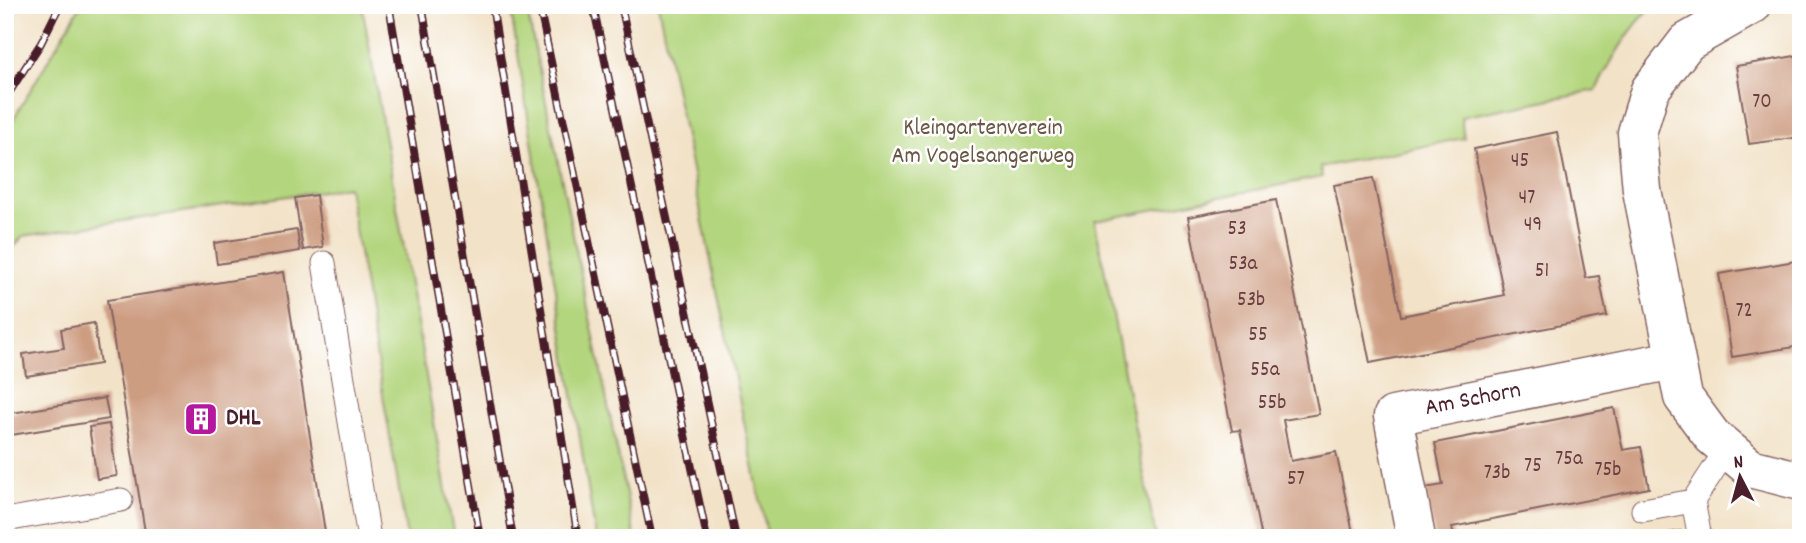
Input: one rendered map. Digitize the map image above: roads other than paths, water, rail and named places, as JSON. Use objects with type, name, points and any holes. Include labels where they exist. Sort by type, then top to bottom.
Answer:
[{"type":"street","points":[[1752,5],[1687,42],[1650,90],[1637,133],[1642,190],[1683,397],[1712,436],[1750,468],[1801,481]]},
{"type":"street","name":"Am Schorn","points":[[1416,538],[1393,416],[1674,360]]},
{"type":"lane","points":[[324,263],[369,538]]},
{"type":"lane","points":[[1700,538],[1693,501],[1727,449]]},
{"type":"lane","points":[[5,520],[121,500]]},
{"type":"lane","points":[[1643,509],[1693,501]]},
{"type":"railway","points":[[5,99],[41,43],[60,5]]},
{"type":"railway","points":[[389,5],[480,538]]},
{"type":"railway","points":[[422,5],[513,538]]},
{"type":"railway","points":[[492,5],[578,538]]},
{"type":"railway","points":[[539,5],[652,538]]},
{"type":"railway","points":[[593,5],[707,538]]},
{"type":"railway","points":[[621,5],[736,538]]},
{"type":"place","name":"DHL","points":[[201,419]]},
{"type":"park label","name":"Kleingartenverein Am Vogelsangerweg","points":[[983,143]]}]
